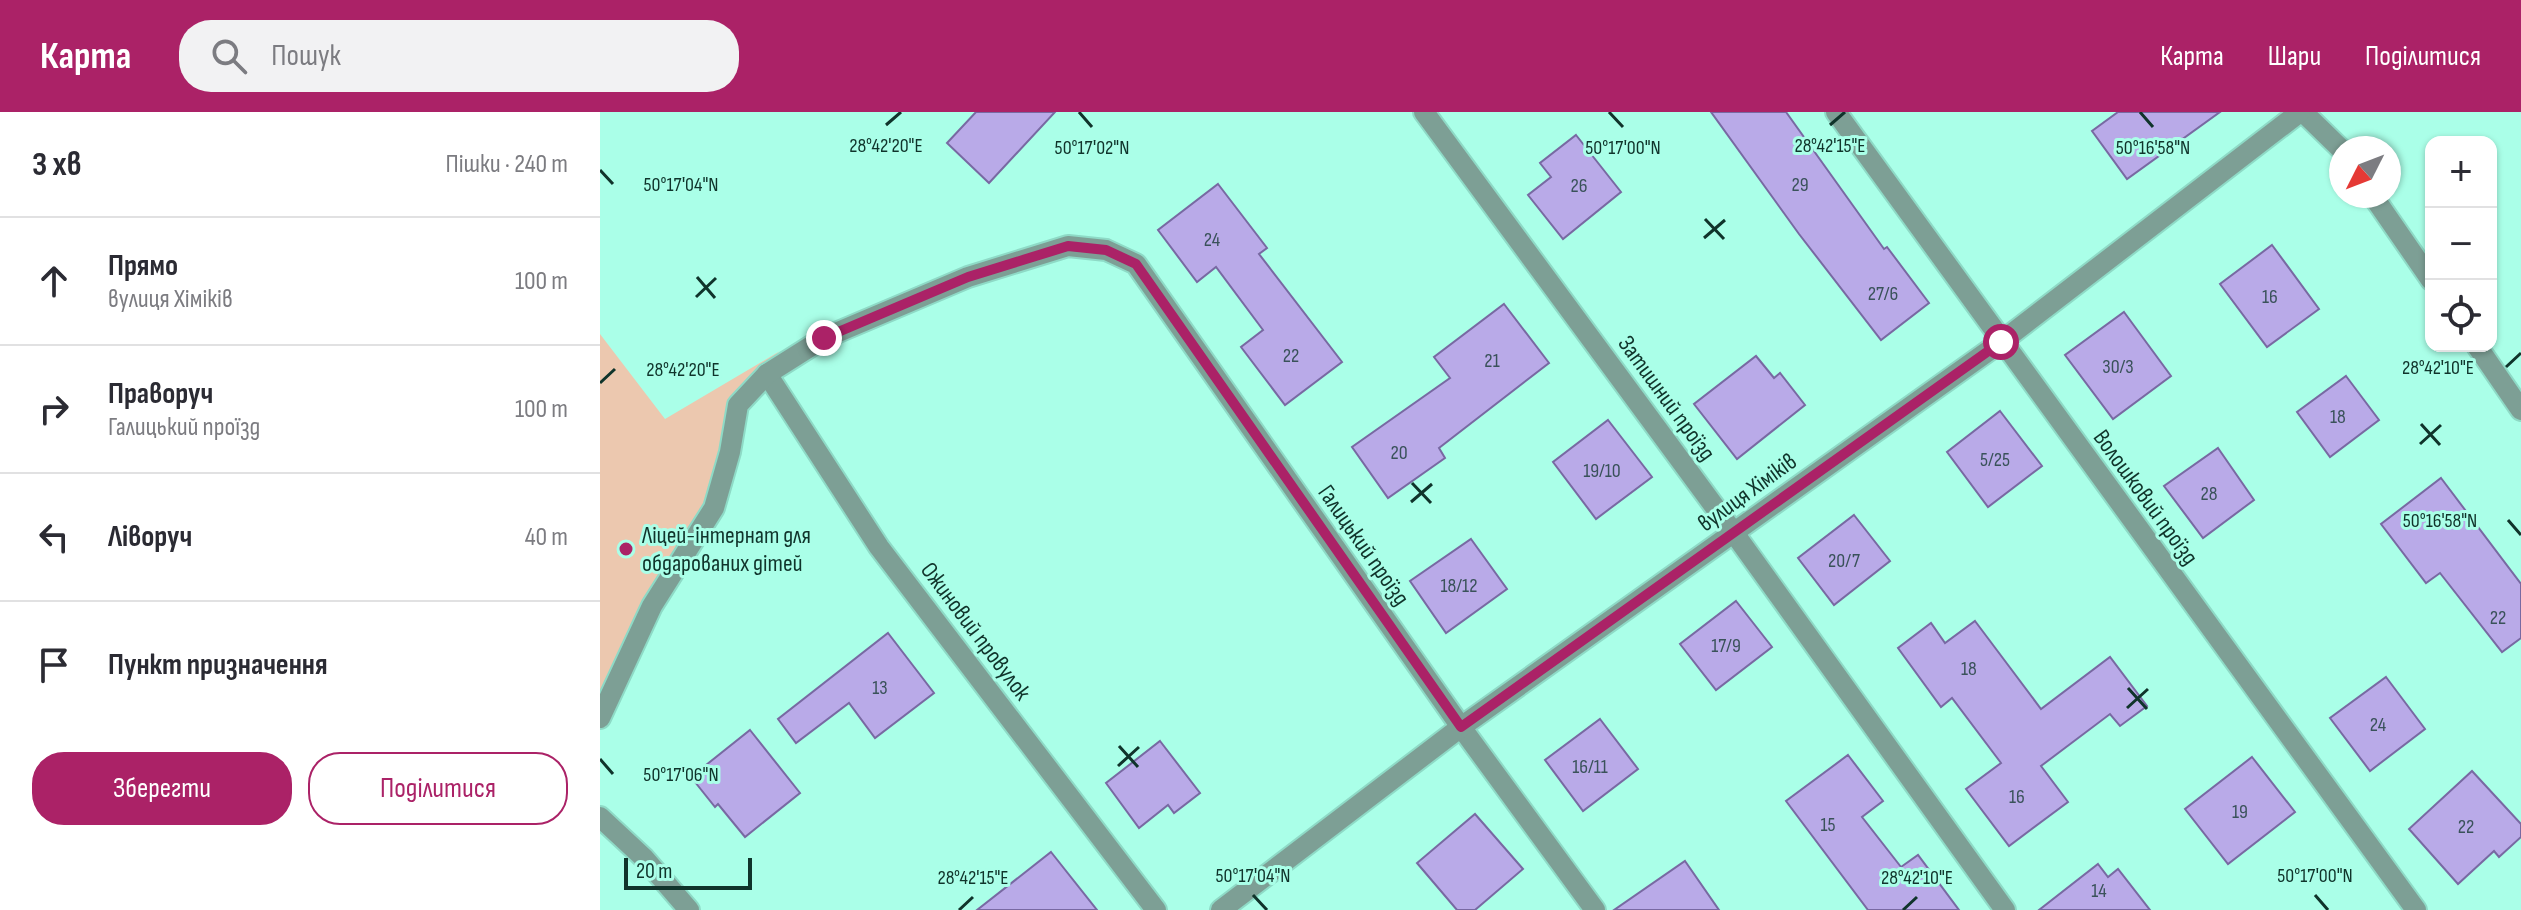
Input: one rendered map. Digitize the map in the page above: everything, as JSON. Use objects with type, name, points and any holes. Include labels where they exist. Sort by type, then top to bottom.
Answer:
[{"type":"street","name":"Затишний проїзд","points":[[1424,112],[1734,533],[2005,910]]},
{"type":"street","name":"Волошковий проїзд","points":[[1836,112],[2416,910]]},
{"type":"street","name":"вулиця Хіміків","points":[[1221,910],[1461,727],[2001,342],[2302,112]]},
{"type":"street","points":[[2302,112],[2329,138]]},
{"type":"street","points":[[2381,208],[2425,271]]},
{"type":"street","name":"Галицький проїзд","points":[[767,374],[824,338],[968,277],[1068,246],[1106,250],[1136,264],[1461,727],[1595,910]]},
{"type":"street","points":[[2481,352],[2521,410]]},
{"type":"street","points":[[600,718],[652,606],[714,508],[730,452],[738,405],[767,374]]},
{"type":"street","name":"Ожиновий провулок","points":[[767,374],[879,547],[1156,910]]},
{"type":"street","points":[[600,817],[644,858],[689,910]]},
{"type":"shaded area","name":"Ліцей-інтернат для обдарованих дітей","points":[[600,334],[665,419],[780,351],[743,383],[727,403],[720,465],[701,517],[662,570],[600,694]]},
{"type":"building","points":[[976,112],[1055,112],[989,183],[947,143]]},
{"type":"building","points":[[1711,112],[1786,112],[1884,249],[1887,247],[1929,303],[1881,340]]},
{"type":"building","points":[[2118,112],[2220,112],[2127,179],[2092,131]]},
{"type":"building","points":[[1576,135],[1621,192],[1563,239],[1528,195],[1551,177],[1540,163]]},
{"type":"building","points":[[1218,184],[1267,248],[1259,254],[1342,362],[1285,405],[1241,347],[1263,330],[1216,267],[1197,282],[1158,230]]},
{"type":"building","points":[[2272,245],[2319,309],[2267,347],[2220,284]]},
{"type":"building","points":[[1504,304],[1549,363],[1439,448],[1445,458],[1388,498],[1352,447],[1450,378],[1434,357]]},
{"type":"building","points":[[2124,312],[2171,376],[2113,419],[2065,355]]},
{"type":"building","points":[[1756,356],[1774,378],[1780,373],[1805,405],[1737,459],[1694,404]]},
{"type":"building","points":[[2346,376],[2379,420],[2330,457],[2297,412]]},
{"type":"building","points":[[2000,411],[2042,466],[1988,507],[1947,452]]},
{"type":"building","points":[[1608,420],[1652,477],[1596,519],[1553,462]]},
{"type":"building","points":[[2218,448],[2254,500],[2203,538],[2164,486]]},
{"type":"building","points":[[2441,478],[2521,584],[2521,638],[2502,652],[2440,573],[2426,583],[2381,524]]},
{"type":"building","points":[[1854,515],[1890,561],[1834,605],[1798,558]]},
{"type":"building","points":[[1471,539],[1507,589],[1446,633],[1410,581]]},
{"type":"building","points":[[1736,601],[1772,647],[1716,690],[1680,644]]},
{"type":"building","points":[[1975,621],[2041,709],[2110,657],[2147,706],[2120,726],[2110,714],[2041,766],[2068,802],[2009,846],[1966,789],[2001,763],[1952,698],[1941,707],[1898,648],[1931,623],[1945,643]]},
{"type":"building","points":[[888,633],[934,693],[875,738],[849,703],[796,743],[778,719]]},
{"type":"building","points":[[2386,677],[2425,729],[2370,771],[2330,718]]},
{"type":"building","points":[[1600,719],[1638,769],[1583,811],[1545,760]]},
{"type":"building","points":[[750,730],[800,793],[745,837],[691,777]]},
{"type":"building","points":[[1160,741],[1200,793],[1174,813],[1168,805],[1139,828],[1106,783]]},
{"type":"building","points":[[1848,755],[1883,801],[1862,817],[1901,867],[1918,855],[1959,910],[1868,910],[1786,801]]},
{"type":"building","points":[[2252,757],[2295,812],[2228,864],[2185,809]]},
{"type":"building","points":[[2472,771],[2521,824],[2521,837],[2499,857],[2494,851],[2458,884],[2409,829]]},
{"type":"building","points":[[1475,814],[1523,869],[1475,910],[1457,910],[1417,863]]},
{"type":"building","points":[[1051,852],[1097,910],[977,910]]},
{"type":"building","points":[[1685,861],[1719,910],[1614,910]]},
{"type":"building","points":[[2098,864],[2108,877],[2118,869],[2150,910],[2039,910]]},
{"type":"place","name":"Ліцей-інтернат для обдарованих дітей","points":[[626,549]]},
{"type":"route","points":[[824,338],[968,277],[1068,246],[1106,250],[1136,264],[1461,727],[2001,342]]}]
